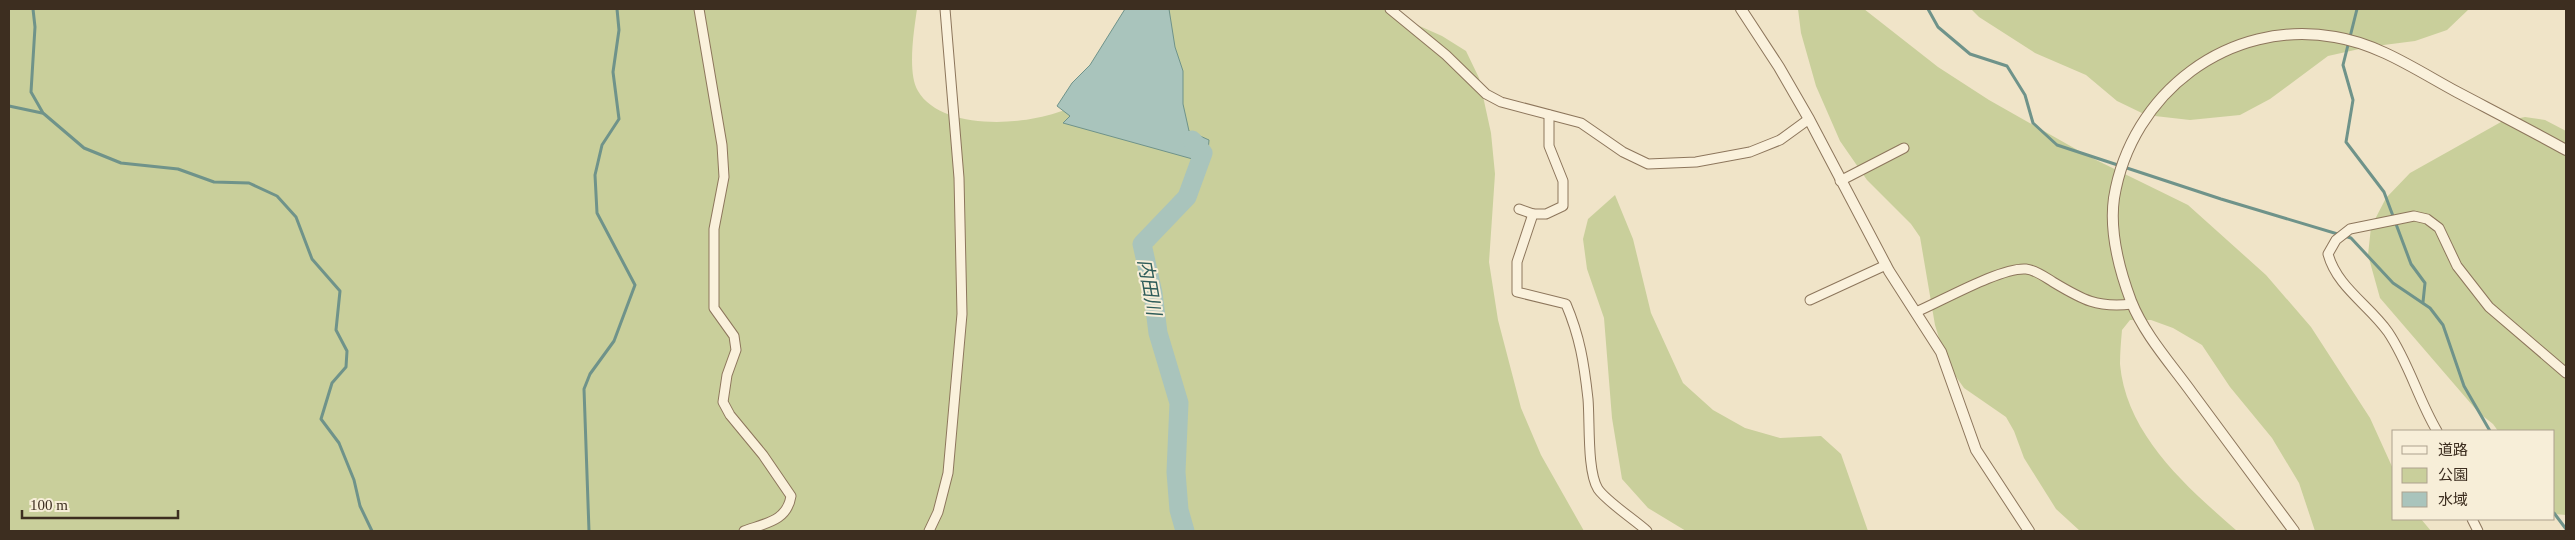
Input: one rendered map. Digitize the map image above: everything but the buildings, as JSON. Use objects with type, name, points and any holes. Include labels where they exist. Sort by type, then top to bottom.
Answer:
[{"type":"street","points":[[699,9],[722,145],[724,177],[714,229],[714,308],[734,336],[736,350],[726,375],[723,402],[730,415],[773,468],[790,496],[789,508],[777,519],[744,531]]},
{"type":"street","points":[[929,531],[938,512],[948,473],[962,314],[959,178],[945,9]]},
{"type":"street","points":[[1390,9],[1446,55],[1486,94],[1501,102],[1581,123],[1622,152],[1648,164],[1696,162],[1750,152],[1780,140],[1809,119]]},
{"type":"street","points":[[1741,9],[1779,67],[1809,119],[1886,265],[1941,352],[1976,450],[2029,531]]},
{"type":"street","points":[[2294,531],[2159,349],[2132,304],[2116,254],[2113,227],[2114,200],[2123,162],[2139,127],[2162,95],[2188,71],[2220,52],[2236,45],[2265,37],[2299,33],[2336,37],[2394,57],[2566,150]]},
{"type":"street","points":[[1518,209],[1533,214],[1546,214],[1563,206],[1563,181],[1549,146],[1549,115]]},
{"type":"street","points":[[1840,180],[1904,148]]},
{"type":"street","points":[[1533,214],[1517,262],[1517,292],[1566,304],[1578,333],[1582,356],[1591,442],[1590,473],[1599,490],[1647,531]]},
{"type":"street","points":[[2436,430],[2427,414],[2416,383],[2388,332],[2338,277],[2331,265],[2328,254],[2336,240],[2348,230],[2414,216],[2427,219],[2439,228],[2457,266],[2489,307],[2566,372]]},
{"type":"street","points":[[1810,300],[1886,265]]},
{"type":"street","points":[[1916,312],[2008,270],[2027,269],[2035,271],[2080,298],[2109,306],[2132,304]]},
{"type":"green space","points":[[9,9],[917,9],[912,63],[918,91],[931,105],[950,115],[973,120],[999,122],[1025,120],[1049,115],[1070,108],[1087,98],[1101,72],[1128,9],[1390,9],[1406,20],[1442,36],[1466,51],[1479,78],[1491,133],[1495,174],[1489,262],[1498,320],[1521,408],[1541,455],[1584,531],[9,531]]},
{"type":"green space","points":[[1798,9],[1864,9],[1938,67],[1989,100],[2088,156],[2188,205],[2266,275],[2311,327],[2370,418],[2392,467],[2392,520],[2422,520],[2431,531],[2315,531],[2299,483],[2272,438],[2230,387],[2202,345],[2173,328],[2151,320],[2130,320],[2122,330],[2120,364],[2125,390],[2134,414],[2162,458],[2199,497],[2237,531],[2080,531],[2056,509],[2024,458],[2014,431],[2006,417],[1964,388],[1947,364],[1935,325],[1920,237],[1911,224],[1867,180],[1840,141],[1816,86],[1801,33]]},
{"type":"green space","points":[[1971,9],[2469,9],[2447,30],[2415,41],[2368,47],[2328,56],[2270,99],[2240,115],[2190,120],[2146,115],[2117,101],[2086,75],[2035,53],[1979,17]]},
{"type":"green space","points":[[2525,117],[2545,120],[2566,131],[2566,515],[2555,514],[2555,430],[2497,430],[2479,413],[2380,298],[2368,255],[2371,227],[2386,198],[2410,173],[2501,122]]},
{"type":"green space","points":[[1615,195],[1633,239],[1651,313],[1683,383],[1713,410],[1745,428],[1780,438],[1821,436],[1841,454],[1868,531],[1686,531],[1648,508],[1622,479],[1612,418],[1604,318],[1587,269],[1583,239],[1588,219]]},
{"type":"water","points":[[1125,9],[1169,9],[1175,47],[1183,71],[1183,104],[1189,131],[1209,140],[1207,163],[1063,123],[1070,116],[1057,106],[1072,83],[1090,65]]},
{"type":"waterway","points":[[33,9],[35,27],[31,92],[43,113],[84,148],[121,163],[178,169],[214,182],[249,183],[277,196],[296,217],[312,259],[340,291],[336,330],[347,351],[346,367],[332,383],[321,419],[339,443],[354,480],[360,506],[372,531]]},
{"type":"waterway","points":[[589,531],[584,389],[590,374],[614,341],[635,285],[597,213],[595,175],[602,145],[619,119],[613,72],[619,30],[617,9]]},
{"type":"waterway","points":[[1928,9],[1938,27],[1970,54],[2007,66],[2025,95],[2033,123],[2057,145],[2221,199],[2351,238],[2393,283],[2430,308],[2443,325],[2464,386],[2489,430]]},
{"type":"waterway","points":[[2357,9],[2343,65],[2353,100],[2346,142],[2384,192],[2411,264],[2425,283],[2423,302]]},
{"type":"waterway","points":[[9,106],[42,113]]},
{"type":"waterway","name":"内田川","points":[[1185,531],[1179,510],[1176,472],[1179,403],[1158,333],[1153,293],[1142,244],[1187,197],[1203,153],[1192,140]]},
{"type":"waterway","points":[[2555,514],[2566,529]]}]
